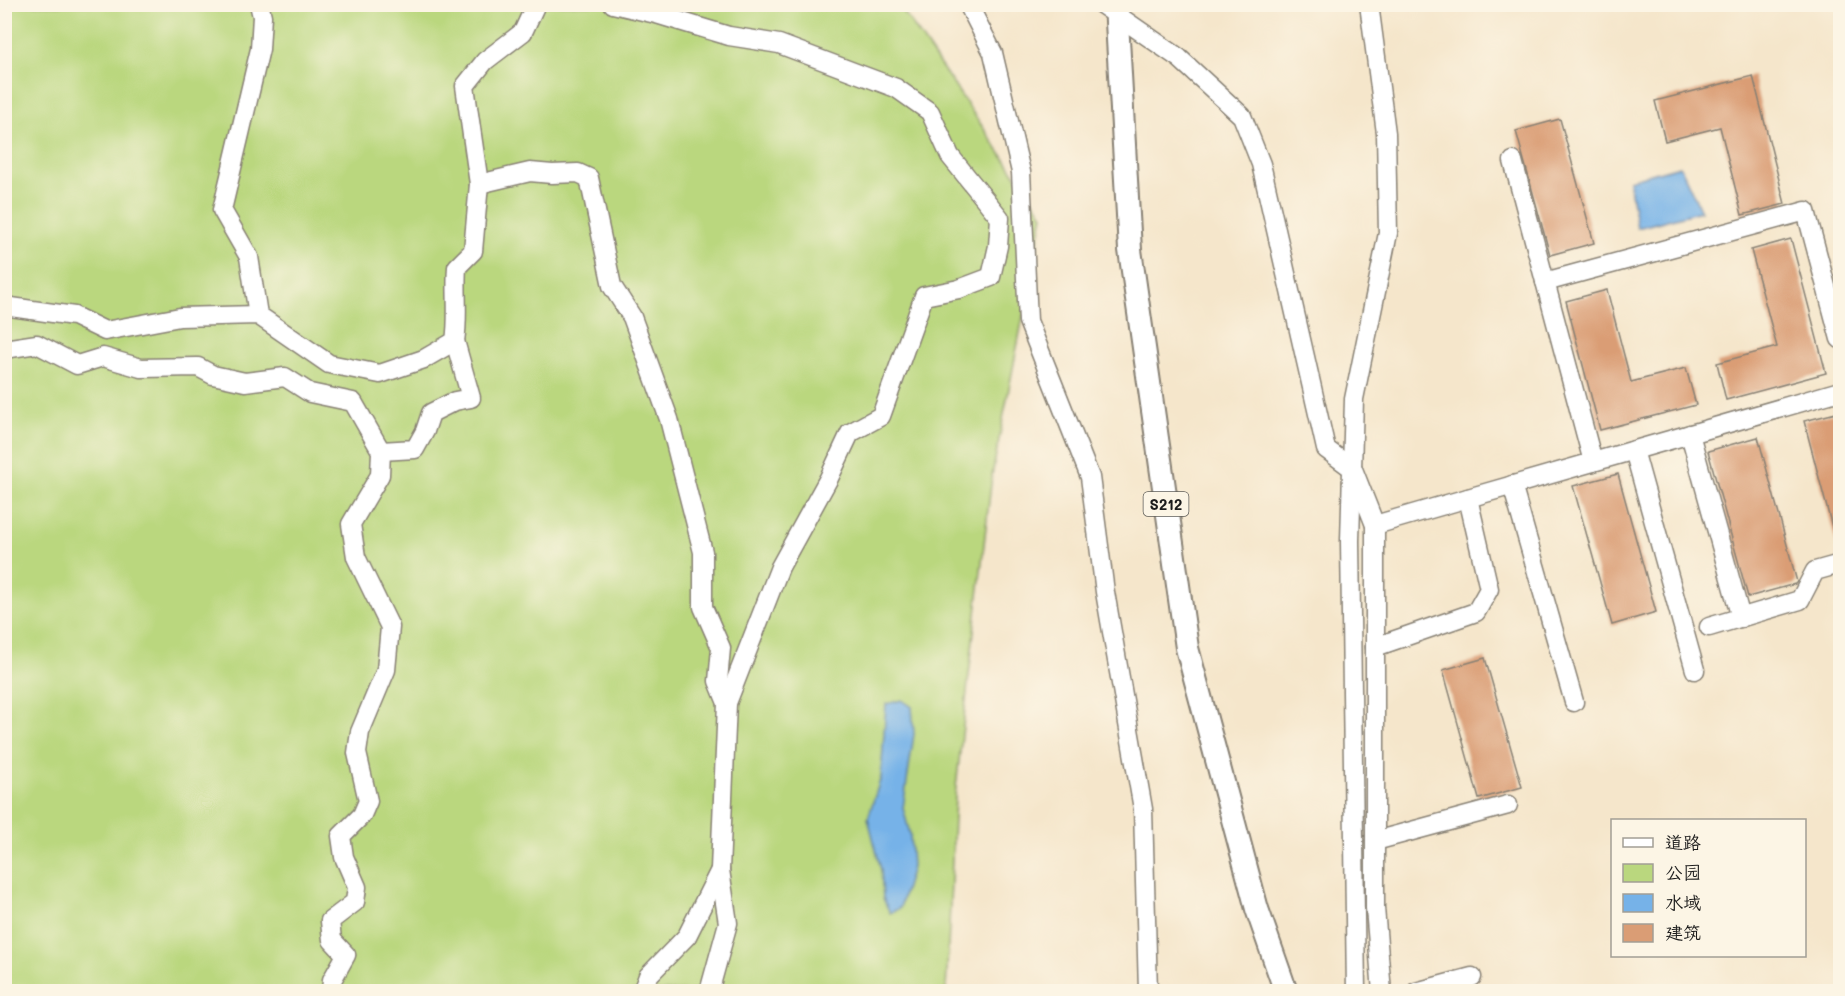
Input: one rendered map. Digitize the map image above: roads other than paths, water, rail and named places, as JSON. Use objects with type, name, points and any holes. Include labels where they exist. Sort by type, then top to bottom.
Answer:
[{"type":"main road","name":"S212","points":[[1111,8],[1130,250],[1187,648],[1257,909],[1286,992]]},
{"type":"street","points":[[258,315],[249,257],[222,210],[260,49],[262,16],[260,4]]},
{"type":"street","points":[[381,451],[415,449],[425,431],[431,413],[455,401],[471,398],[455,341],[459,319],[455,289],[457,267],[473,251],[480,184],[465,86],[485,61],[523,32],[536,4]]},
{"type":"street","points":[[613,4],[729,36],[779,44],[896,88],[930,112],[950,156],[1000,218],[998,246],[991,278],[959,289],[924,297],[881,416],[850,433],[829,478],[780,567],[727,703],[720,870],[728,923],[709,992]]},
{"type":"street","points":[[969,4],[993,53],[1021,172],[1028,321],[1090,477],[1105,592],[1143,809],[1148,992]]},
{"type":"street","points":[[1356,992],[1350,541],[1354,399],[1388,233],[1386,133],[1369,4]]},
{"type":"street","points":[[1111,8],[1179,58],[1242,116],[1261,164],[1326,449],[1353,469],[1375,525],[1375,908],[1382,992]]},
{"type":"street","points":[[1513,161],[1593,462]]},
{"type":"street","points":[[480,184],[530,172],[578,173],[589,178],[612,286],[632,317],[675,441],[703,552],[703,607],[721,648],[718,681],[727,703]]},
{"type":"street","points":[[1545,282],[1806,210],[1840,339]]},
{"type":"street","points":[[4,306],[74,315],[105,331],[180,317],[258,315],[329,364],[380,374],[424,359],[455,341]]},
{"type":"street","points":[[103,357],[105,331]]},
{"type":"street","points":[[4,349],[37,344],[77,365],[103,357],[141,368],[198,367],[213,375],[245,382],[285,377],[310,393],[353,402],[381,451],[380,475],[351,524],[356,557],[390,627],[386,670],[360,732],[357,753],[368,801],[362,815],[341,836],[344,857],[357,887],[355,902],[330,921],[332,940],[346,955],[332,980],[331,992]]},
{"type":"street","points":[[1375,525],[1840,391]]},
{"type":"street","points":[[1690,434],[1741,618]]},
{"type":"street","points":[[1634,450],[1695,670]]},
{"type":"street","points":[[1512,485],[1574,702]]},
{"type":"street","points":[[1375,647],[1476,612],[1490,590],[1468,498]]},
{"type":"street","points":[[1709,627],[1800,600],[1815,572],[1840,564]]},
{"type":"street","points":[[1375,841],[1508,805]]},
{"type":"street","points":[[642,992],[648,976],[687,936],[720,870]]},
{"type":"street","points":[[1416,992],[1472,977]]},
{"type":"water","points":[[1680,166],[1701,211],[1637,228],[1629,180]]},
{"type":"water","points":[[902,700],[912,707],[914,734],[903,808],[910,834],[912,867],[900,908],[890,913],[883,898],[881,870],[868,818],[881,777],[886,704]]}]
